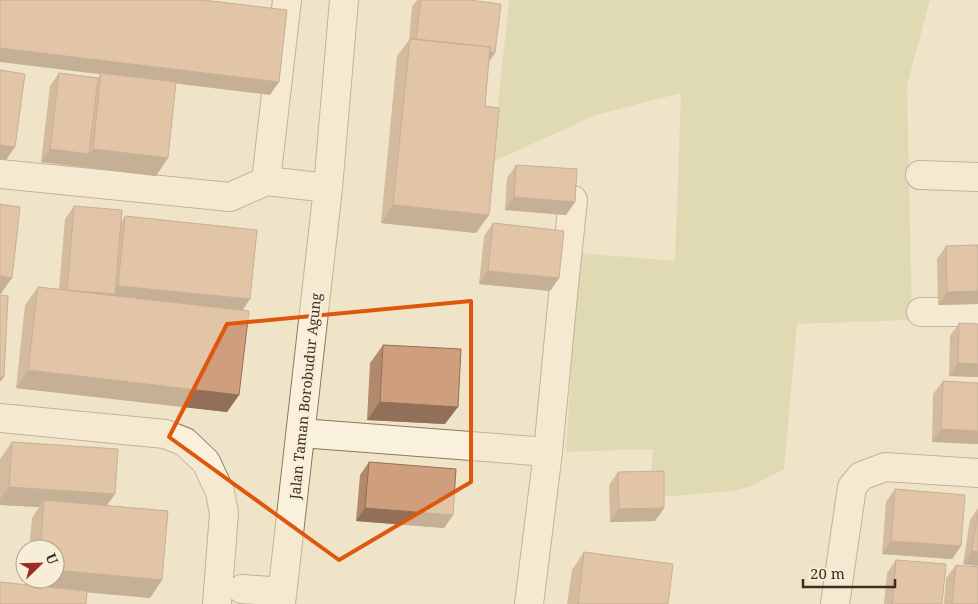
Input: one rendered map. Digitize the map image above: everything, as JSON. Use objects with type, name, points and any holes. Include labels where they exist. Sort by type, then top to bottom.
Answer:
[{"type":"street","points":[[266,180],[287,0]]},
{"type":"street","name":"Jalan Taman Borobudur Agung","points":[[282,599],[328,188],[344,0]]},
{"type":"street","points":[[0,174],[230,197],[266,180],[328,188]]},
{"type":"street","points":[[920,175],[978,177]]},
{"type":"street","points":[[529,604],[548,452],[562,295],[573,200]]},
{"type":"street","points":[[921,312],[978,312]]},
{"type":"street","points":[[0,418],[165,434],[185,442],[206,462],[222,499],[224,513],[217,604]]},
{"type":"street","points":[[301,433],[548,452]]},
{"type":"street","points":[[835,604],[852,488],[861,476],[885,467],[978,473]]},
{"type":"street","points":[[242,589],[270,591],[282,599]]},
{"type":"highlighted area","points":[[471,301],[471,482],[339,560],[169,437],[227,324]]},
{"type":"green space","points":[[509,0],[930,0],[907,85],[912,320],[797,324],[784,469],[751,486],[734,491],[649,498],[653,449],[566,452],[578,253],[675,261],[681,93],[596,115],[492,162]]},
{"type":"building","points":[[0,0],[203,0],[287,10],[279,82],[0,48]]},
{"type":"building","points":[[421,0],[469,0],[501,4],[495,53],[490,52],[490,47],[416,39]]},
{"type":"building","points":[[410,39],[490,47],[485,106],[499,108],[489,215],[393,205]]},
{"type":"building","points":[[0,70],[25,74],[15,147],[0,145]]},
{"type":"building","points":[[59,73],[98,78],[89,154],[50,149]]},
{"type":"building","points":[[101,73],[176,82],[168,158],[93,149]]},
{"type":"building","points":[[516,165],[577,169],[575,202],[514,197]]},
{"type":"building","points":[[0,204],[20,207],[12,278],[0,276]]},
{"type":"building","points":[[74,206],[122,210],[115,294],[67,290]]},
{"type":"building","points":[[125,216],[257,230],[250,299],[118,286]]},
{"type":"building","points":[[493,223],[564,231],[559,278],[488,271]]},
{"type":"building","points":[[978,245],[978,291],[947,292],[946,246]]},
{"type":"building","points":[[38,287],[249,311],[239,395],[28,370]]},
{"type":"building","points":[[0,295],[8,296],[4,377],[0,377]]},
{"type":"building","points":[[959,323],[978,324],[978,364],[958,363]]},
{"type":"building","points":[[383,345],[461,349],[458,407],[380,402]]},
{"type":"building","points":[[943,381],[978,383],[978,431],[941,429]]},
{"type":"building","points":[[12,442],[118,449],[115,494],[9,487]]},
{"type":"building","points":[[369,462],[456,469],[453,515],[365,508]]},
{"type":"building","points":[[664,471],[664,508],[619,509],[618,472]]},
{"type":"building","points":[[895,489],[965,495],[961,546],[891,541]]},
{"type":"building","points":[[44,500],[168,511],[162,580],[65,571],[65,539],[41,539]]},
{"type":"building","points":[[978,513],[978,552],[972,551]]},
{"type":"building","points":[[584,552],[673,564],[668,604],[578,604]]},
{"type":"building","points":[[896,560],[946,564],[942,604],[892,604]]},
{"type":"building","points":[[956,565],[978,567],[978,604],[952,604]]},
{"type":"building","points":[[0,582],[15,584],[15,589],[65,589],[87,591],[86,604],[0,604]]}]
